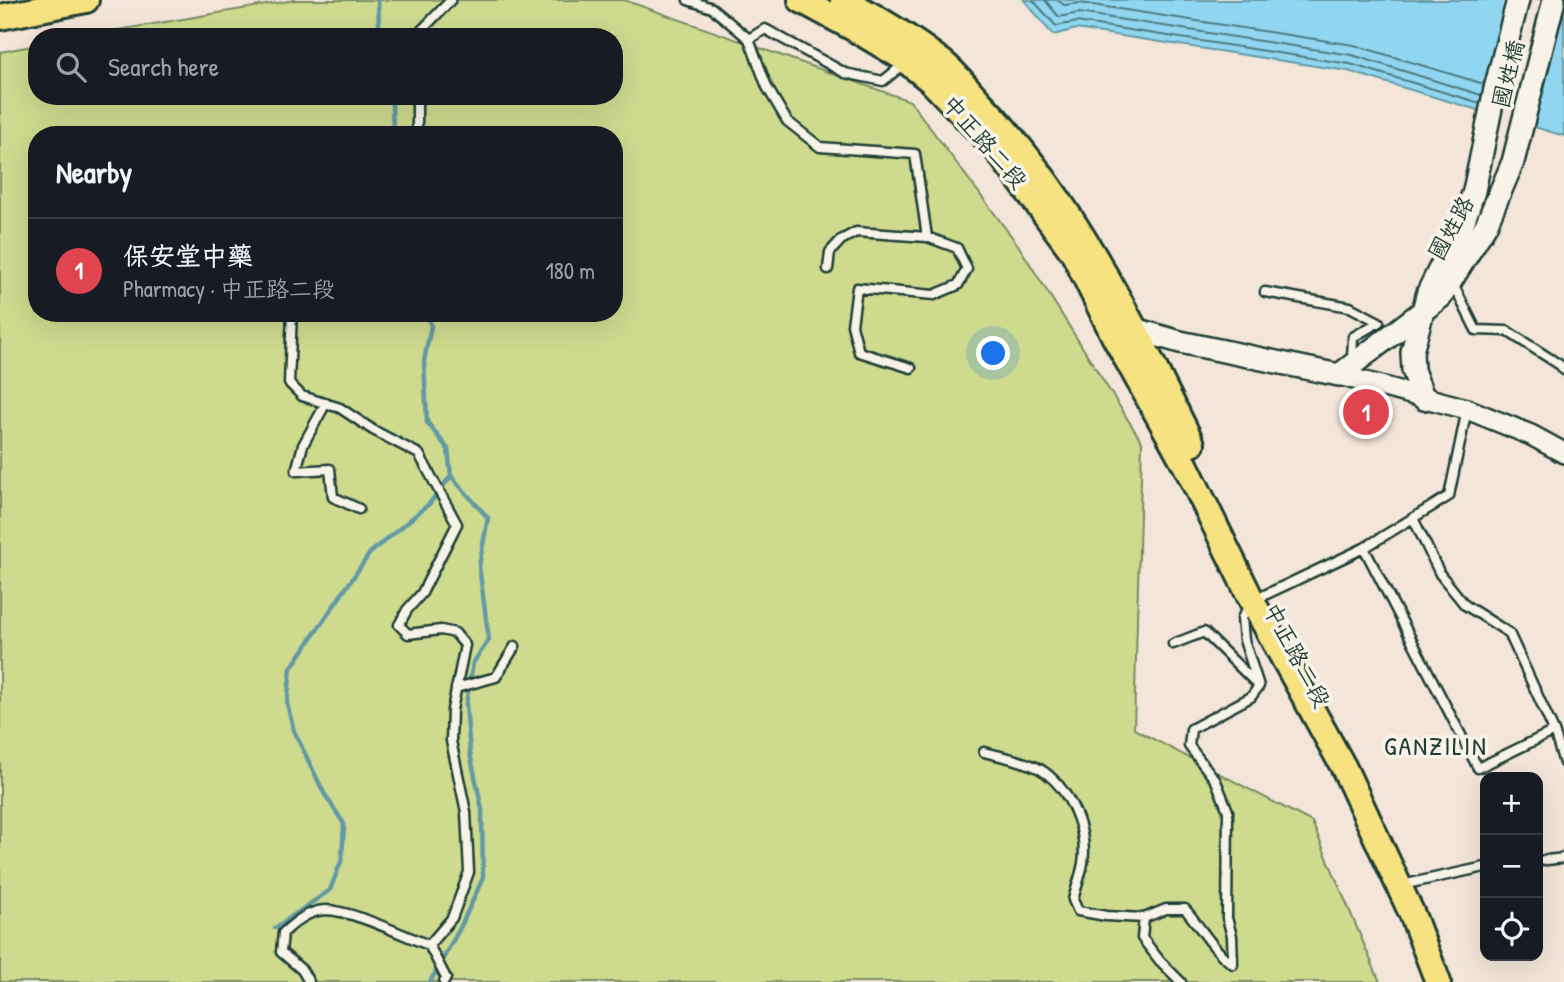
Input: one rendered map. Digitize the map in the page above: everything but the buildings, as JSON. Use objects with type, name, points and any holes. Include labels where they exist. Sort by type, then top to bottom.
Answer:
[{"type":"main road","points":[[0,17],[86,0]]},
{"type":"main road","name":"中正路二段","points":[[801,0],[853,27],[921,47]]},
{"type":"main road","name":"中正路二段","points":[[843,0],[921,47],[931,81],[997,150],[1073,252],[1125,332],[1186,466],[1350,757],[1455,982]]},
{"type":"main road","name":"國姓橋","points":[[1483,155],[1495,89],[1518,0]]},
{"type":"main road","name":"國姓橋","points":[[1513,162],[1554,0]]},
{"type":"main road","name":"國姓路","points":[[1424,399],[1413,370],[1412,352],[1422,310],[1428,292],[1464,220],[1483,155]]},
{"type":"main road","name":"國姓路","points":[[1345,370],[1441,297],[1486,225],[1513,162]]},
{"type":"main road","points":[[1125,332],[1345,370]]},
{"type":"main road","name":"中正路二段","points":[[1258,598],[1344,768],[1412,914],[1438,982]]},
{"type":"street","points":[[1345,370],[1424,399],[1467,409],[1531,435],[1564,453]]},
{"type":"lane","points":[[424,28],[451,0]]},
{"type":"lane","points":[[688,0],[712,8],[749,38],[766,87],[787,121],[820,147],[915,154],[928,237]]},
{"type":"lane","points":[[749,38],[765,29],[845,73],[883,80],[921,47],[856,0]]},
{"type":"lane","points":[[417,105],[417,126]]},
{"type":"lane","points":[[828,269],[830,252],[841,240],[856,232],[928,237],[957,248],[967,269],[958,285],[934,295],[857,288],[852,325],[859,352],[911,368]]},
{"type":"lane","points":[[1451,281],[1476,330],[1507,331],[1564,370]]},
{"type":"lane","points":[[1265,292],[1350,307],[1379,322],[1353,338],[1345,370]]},
{"type":"lane","points":[[292,322],[289,383],[302,396],[340,408],[373,430],[419,454],[457,524],[422,593],[407,610],[399,625],[408,634],[441,630],[456,633],[466,645],[452,710],[451,741],[467,812],[469,872],[452,918],[429,945]]},
{"type":"lane","points":[[326,403],[303,445],[296,471],[330,469],[333,497],[359,509]]},
{"type":"lane","points":[[1259,686],[1244,640],[1242,618],[1258,598],[1364,548],[1449,496],[1467,409]]},
{"type":"lane","points":[[1413,518],[1440,574],[1465,605],[1509,633],[1554,732],[1564,763]]},
{"type":"lane","points":[[1364,548],[1478,768],[1554,732]]},
{"type":"lane","points":[[1173,644],[1204,632],[1259,686]]},
{"type":"lane","points":[[458,687],[496,677],[515,646]]},
{"type":"lane","points":[[984,752],[1032,765],[1053,778],[1067,797],[1080,822],[1083,848],[1084,861],[1073,900],[1078,911],[1144,918],[1166,909],[1185,909],[1222,957],[1233,964],[1232,936],[1227,918],[1228,811],[1216,781],[1189,746],[1191,729],[1251,697],[1259,686]]},
{"type":"lane","points":[[1543,860],[1564,858]]},
{"type":"lane","points":[[1411,883],[1480,868]]},
{"type":"lane","points":[[309,982],[302,970],[281,953],[283,933],[300,918],[324,910],[346,914],[429,945],[444,978]]},
{"type":"lane","points":[[1144,918],[1142,938],[1181,982]]},
{"type":"green space","points":[[295,0],[624,0],[910,101],[1018,245],[1142,442],[1134,729],[1312,822],[1380,982],[0,982],[0,52],[28,47],[28,105],[623,105],[623,28],[130,28]]},
{"type":"water","points":[[1024,0],[1564,0],[1564,136],[1348,71],[1076,29],[1053,35]]},
{"type":"pier","points":[[1504,0],[1564,0],[1531,130],[1478,114]]},
{"type":"waterway","points":[[378,0],[379,28]]},
{"type":"waterway","points":[[392,105],[393,126]]},
{"type":"waterway","points":[[429,322],[424,361],[427,422],[448,449],[451,476],[488,518],[479,566],[489,640],[473,663],[466,704],[470,753],[482,809],[483,878],[460,928],[430,982]]},
{"type":"waterway","points":[[275,928],[330,890],[342,859],[344,824],[324,793],[294,731],[287,704],[291,668],[370,553],[429,504],[451,476]]},
{"type":"place","name":"保安堂中藥","points":[[1366,412]]},
{"type":"district","name":"GANZILIN","points":[[1436,746]]}]
